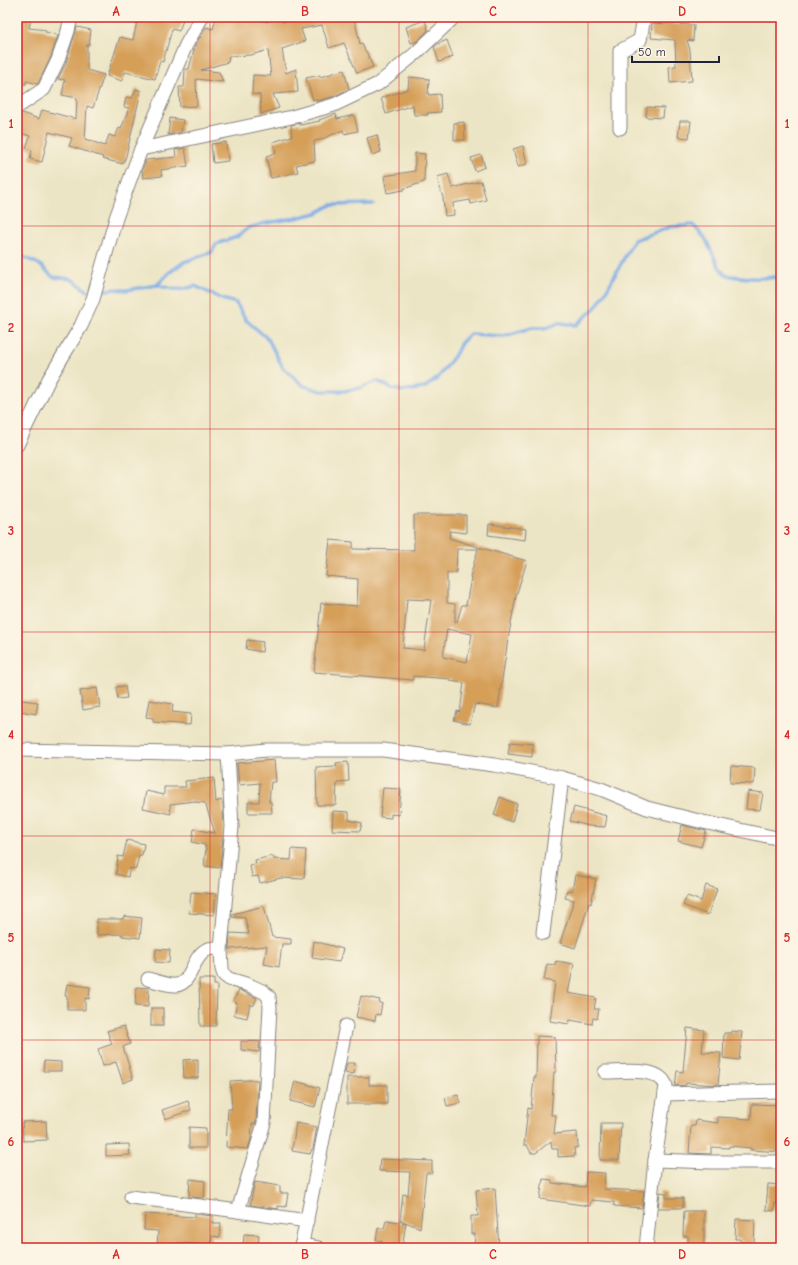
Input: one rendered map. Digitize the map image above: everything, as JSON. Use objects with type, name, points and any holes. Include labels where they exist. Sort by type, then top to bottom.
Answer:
[{"type":"street","points":[[17,107],[44,89],[58,60],[71,17]]},
{"type":"street","points":[[17,445],[49,380],[81,326],[93,299],[116,218],[141,149],[186,45],[202,17]]},
{"type":"street","points":[[141,149],[292,117],[334,105],[378,84],[415,54],[454,17]]},
{"type":"street","points":[[620,128],[620,51],[640,40],[644,17]]},
{"type":"street","points":[[17,750],[228,754],[266,750],[383,750],[494,764],[562,778],[600,789],[647,808],[781,839]]},
{"type":"street","points":[[228,754],[232,827],[221,948],[222,968],[224,975],[229,979],[249,984],[264,992],[268,997],[270,1007],[264,1123],[238,1211]]},
{"type":"street","points":[[543,933],[562,778]]},
{"type":"street","points":[[148,979],[177,985],[184,982],[196,959],[202,952],[209,948],[221,948]]},
{"type":"street","points":[[318,1248],[301,1247],[346,1026]]},
{"type":"street","points":[[605,1072],[646,1072],[657,1075],[665,1084],[646,1248]]},
{"type":"street","points":[[665,1094],[781,1091]]},
{"type":"street","points":[[655,1160],[781,1162]]},
{"type":"street","points":[[131,1197],[306,1221]]},
{"type":"building","points":[[20,17],[31,19],[29,28],[46,30],[45,32],[58,35],[51,57],[38,84],[26,81],[26,84],[17,83],[17,59],[19,59],[17,31]]},
{"type":"building","points":[[138,17],[184,17],[179,31],[172,29],[163,62],[160,61],[155,79],[125,72],[122,81],[107,76],[120,37],[133,40]]},
{"type":"building","points":[[216,17],[241,19],[242,17],[247,17],[268,22],[268,17],[282,17],[282,22],[308,18],[336,19],[354,17],[360,44],[362,43],[373,67],[357,73],[344,43],[329,48],[322,25],[301,29],[305,41],[282,49],[286,73],[296,69],[298,92],[273,94],[279,108],[261,114],[260,95],[252,94],[253,75],[271,76],[268,50],[251,55],[229,56],[228,62],[201,70],[219,72],[223,82],[196,79],[197,106],[180,107],[179,87],[184,87],[185,69],[189,69],[195,46],[199,38],[206,27],[213,29]]},
{"type":"building","points":[[425,20],[428,30],[418,41],[411,43],[406,27]]},
{"type":"building","points":[[652,23],[694,25],[693,41],[687,40],[690,50],[692,81],[670,83],[669,67],[676,66],[675,40],[651,38]]},
{"type":"building","points":[[77,27],[91,30],[89,45],[87,45],[87,70],[104,75],[93,108],[87,106],[85,139],[105,146],[109,135],[115,137],[119,128],[121,129],[129,108],[124,107],[126,97],[132,98],[136,89],[141,91],[123,164],[102,159],[103,157],[69,146],[72,138],[49,132],[42,162],[30,159],[32,150],[26,148],[30,136],[17,132],[17,115],[22,113],[39,119],[42,110],[76,119],[77,98],[62,95],[65,80],[58,79],[66,63]]},
{"type":"building","points":[[447,40],[453,57],[439,62],[434,47]]},
{"type":"building","points":[[344,70],[349,89],[332,97],[317,101],[316,99],[313,100],[306,78],[320,75],[320,77]]},
{"type":"building","points":[[409,77],[429,79],[428,95],[440,94],[441,112],[427,113],[428,115],[414,115],[413,105],[386,114],[381,98],[408,89]]},
{"type":"building","points":[[647,107],[664,108],[663,118],[646,117]]},
{"type":"building","points":[[336,114],[337,119],[354,115],[358,131],[344,134],[343,130],[314,141],[315,161],[296,165],[298,172],[271,178],[266,156],[276,153],[273,142],[292,136],[291,125],[300,123],[300,125],[320,121],[319,120]]},
{"type":"building","points":[[170,118],[183,120],[181,132],[168,135]]},
{"type":"building","points":[[680,121],[691,121],[689,138],[678,137]]},
{"type":"building","points":[[464,122],[465,140],[454,140],[454,123]]},
{"type":"building","points":[[377,135],[381,152],[372,155],[367,138]]},
{"type":"building","points":[[226,142],[228,161],[213,163],[211,144]]},
{"type":"building","points":[[523,146],[527,164],[518,167],[513,149]]},
{"type":"building","points":[[185,148],[188,166],[161,170],[162,176],[143,178],[142,170],[146,160],[176,157],[175,150]]},
{"type":"building","points":[[415,153],[425,154],[424,182],[403,189],[404,190],[387,193],[384,176],[415,171]]},
{"type":"building","points":[[481,155],[485,167],[475,171],[471,158]]},
{"type":"building","points":[[448,174],[452,188],[481,181],[486,200],[471,204],[470,200],[453,203],[454,215],[445,216],[443,198],[437,177]]},
{"type":"building","points":[[414,515],[466,515],[466,533],[450,531],[449,538],[478,548],[527,561],[516,596],[498,708],[475,704],[470,724],[454,720],[457,711],[460,712],[464,683],[450,681],[451,679],[413,676],[413,680],[314,672],[321,603],[357,606],[358,579],[326,576],[330,540],[353,542],[353,549],[414,550]],"holes":[[[457,549],[478,549],[470,577],[466,605],[462,605],[457,622],[455,622],[455,604],[447,603],[447,573],[456,573]],[[407,599],[431,600],[424,650],[403,648]],[[447,629],[472,634],[467,662],[443,657]]]},
{"type":"building","points":[[489,524],[526,529],[525,540],[488,535]]},
{"type":"building","points":[[247,640],[263,642],[262,652],[246,649]]},
{"type":"building","points":[[125,686],[127,698],[118,699],[116,687]]},
{"type":"building","points":[[97,688],[100,707],[83,710],[80,691]]},
{"type":"building","points":[[22,700],[38,702],[36,714],[20,711]]},
{"type":"building","points":[[149,700],[173,704],[172,712],[191,714],[190,725],[153,722],[153,718],[146,717]]},
{"type":"building","points":[[510,742],[533,744],[532,757],[508,754]]},
{"type":"building","points":[[274,760],[276,782],[271,782],[269,802],[271,802],[272,813],[248,813],[248,802],[259,802],[260,783],[239,785],[237,763]]},
{"type":"building","points":[[348,762],[349,781],[337,782],[336,805],[317,805],[316,767],[337,766],[336,763]]},
{"type":"building","points":[[731,766],[755,768],[754,784],[730,783]]},
{"type":"building","points":[[214,778],[216,802],[221,800],[223,804],[224,827],[220,868],[204,866],[205,845],[192,842],[194,829],[215,833],[205,803],[195,801],[170,804],[171,814],[143,808],[146,791],[164,795],[164,787],[186,787],[185,781]]},
{"type":"building","points":[[383,788],[401,789],[399,815],[391,814],[391,818],[380,817]]},
{"type":"building","points":[[748,791],[763,793],[760,810],[746,809]]},
{"type":"building","points":[[500,797],[517,804],[512,822],[494,815]]},
{"type":"building","points":[[574,807],[607,816],[605,827],[589,826],[570,821]]},
{"type":"building","points":[[333,811],[349,812],[349,820],[362,823],[360,831],[332,830]]},
{"type":"building","points":[[682,825],[706,831],[701,847],[678,841]]},
{"type":"building","points":[[127,840],[144,844],[142,855],[139,855],[136,869],[130,868],[128,877],[116,874],[118,856],[123,857]]},
{"type":"building","points":[[292,849],[306,850],[304,879],[281,878],[260,883],[258,876],[252,877],[250,865],[256,864],[255,860],[273,856],[274,859],[291,860]]},
{"type":"building","points":[[575,875],[596,879],[591,904],[589,903],[575,948],[560,943],[574,900],[565,898],[567,890],[572,891]]},
{"type":"building","points":[[706,885],[717,889],[708,915],[683,905],[687,896],[701,901]]},
{"type":"building","points":[[191,892],[216,894],[214,915],[189,913]]},
{"type":"building","points":[[264,906],[272,937],[291,939],[291,944],[282,944],[279,967],[264,964],[267,946],[229,949],[230,933],[249,934],[245,918],[232,917],[232,914]]},
{"type":"building","points":[[124,916],[142,918],[140,938],[122,936],[122,934],[97,935],[97,919],[123,919]]},
{"type":"building","points":[[314,941],[343,949],[339,962],[312,958]]},
{"type":"building","points":[[156,949],[170,950],[169,963],[155,962]]},
{"type":"building","points":[[556,961],[574,964],[568,993],[596,998],[594,1009],[599,1009],[597,1019],[593,1018],[592,1024],[570,1020],[569,1024],[550,1021],[555,982],[544,980],[547,964],[555,965]]},
{"type":"building","points":[[199,979],[214,979],[214,985],[217,985],[216,1026],[200,1026]]},
{"type":"building","points":[[67,984],[90,987],[89,999],[85,998],[85,1010],[67,1010],[67,996],[65,996]]},
{"type":"building","points":[[136,987],[149,988],[148,1007],[135,1006]]},
{"type":"building","points":[[239,990],[257,998],[253,1006],[250,1004],[247,1018],[234,1015],[237,1003],[233,1001]]},
{"type":"building","points":[[361,996],[380,1000],[379,1003],[382,1003],[380,1015],[376,1014],[375,1021],[356,1017]]},
{"type":"building","points":[[151,1008],[163,1008],[163,1026],[151,1026]]},
{"type":"building","points":[[124,1026],[130,1044],[123,1047],[133,1079],[123,1083],[116,1062],[103,1066],[98,1049],[112,1044],[107,1031]]},
{"type":"building","points":[[687,1028],[704,1030],[702,1052],[721,1053],[718,1085],[686,1083],[686,1085],[675,1086],[677,1071],[683,1072]]},
{"type":"building","points":[[732,1031],[742,1032],[739,1060],[723,1058],[724,1033],[732,1033]]},
{"type":"building","points":[[537,1036],[555,1037],[556,1072],[554,1072],[551,1115],[556,1115],[554,1134],[577,1132],[578,1147],[574,1148],[575,1156],[558,1157],[558,1149],[552,1149],[551,1141],[536,1153],[531,1153],[527,1145],[524,1145],[528,1108],[531,1109],[534,1077],[536,1078]]},
{"type":"building","points":[[241,1041],[260,1042],[259,1052],[241,1050]]},
{"type":"building","points":[[198,1059],[198,1078],[184,1078],[183,1060]]},
{"type":"building","points":[[44,1061],[61,1062],[61,1071],[43,1071]]},
{"type":"building","points":[[347,1063],[355,1063],[354,1074],[345,1073]]},
{"type":"building","points":[[347,1077],[369,1077],[369,1085],[387,1085],[387,1104],[347,1104]]},
{"type":"building","points":[[258,1080],[256,1122],[255,1124],[252,1124],[251,1139],[248,1149],[226,1147],[228,1109],[232,1109],[230,1081]]},
{"type":"building","points":[[295,1081],[320,1088],[315,1107],[290,1101]]},
{"type":"building","points":[[458,1095],[460,1103],[447,1106],[445,1098]]},
{"type":"building","points":[[188,1101],[191,1110],[165,1119],[162,1110]]},
{"type":"building","points":[[752,1104],[781,1105],[781,1152],[751,1150],[751,1148],[729,1146],[729,1148],[711,1147],[711,1154],[689,1153],[691,1126],[695,1126],[696,1120],[718,1123],[718,1117],[751,1119]]},
{"type":"building","points":[[46,1121],[47,1140],[23,1141],[22,1122]]},
{"type":"building","points":[[296,1123],[317,1127],[313,1149],[310,1154],[292,1151]]},
{"type":"building","points":[[601,1123],[621,1123],[619,1160],[600,1160]]},
{"type":"building","points":[[189,1127],[206,1128],[206,1148],[189,1148]]},
{"type":"building","points":[[129,1144],[130,1155],[106,1156],[106,1145]]},
{"type":"building","points":[[380,1159],[432,1161],[432,1173],[426,1173],[420,1228],[400,1220],[403,1194],[408,1195],[410,1172],[379,1171]]},
{"type":"building","points":[[586,1172],[605,1173],[604,1189],[644,1191],[642,1208],[614,1206],[614,1202],[591,1200],[590,1206],[540,1199],[543,1179],[552,1180],[552,1183],[585,1187]]},
{"type":"building","points":[[190,1179],[205,1181],[204,1198],[189,1197]]},
{"type":"building","points":[[255,1182],[280,1186],[280,1193],[288,1193],[286,1207],[278,1206],[278,1209],[250,1205]]},
{"type":"building","points":[[768,1184],[781,1185],[781,1203],[775,1203],[774,1211],[766,1210]]},
{"type":"building","points":[[495,1188],[499,1248],[474,1248],[475,1234],[471,1234],[471,1216],[478,1216],[476,1190]]},
{"type":"building","points":[[660,1192],[666,1193],[666,1198],[683,1198],[683,1208],[658,1208]]},
{"type":"building","points":[[684,1211],[704,1211],[704,1246],[688,1245],[688,1236],[683,1236]]},
{"type":"building","points":[[145,1214],[195,1217],[195,1214],[213,1216],[212,1223],[221,1223],[220,1237],[212,1236],[211,1245],[178,1243],[178,1248],[157,1248],[158,1231],[144,1230]]},
{"type":"building","points":[[736,1219],[755,1220],[754,1245],[743,1244],[744,1242],[740,1241],[740,1239],[735,1239]]},
{"type":"building","points":[[386,1220],[406,1223],[402,1248],[381,1248],[382,1241],[376,1240],[378,1228],[384,1229]]},
{"type":"building","points":[[244,1234],[259,1235],[258,1248],[243,1248]]},
{"type":"waterway","points":[[101,291],[113,289],[127,290],[157,285],[170,272],[184,262],[212,252],[216,244],[237,237],[248,228],[317,213],[331,205],[373,204]]},
{"type":"waterway","points":[[157,285],[176,289],[185,289],[195,286],[222,299],[236,303],[246,320],[268,339],[283,368],[304,386],[321,391],[344,391],[360,388],[377,381],[393,389],[403,391],[424,388],[438,378],[455,355],[461,343],[470,334],[503,336],[532,328],[547,328],[560,323],[576,325],[595,308],[604,295],[634,240],[670,227],[693,225],[705,238],[718,265],[725,275],[753,278],[781,276]]},
{"type":"waterway","points":[[17,256],[21,256],[39,264],[53,277],[71,279],[88,291]]}]
